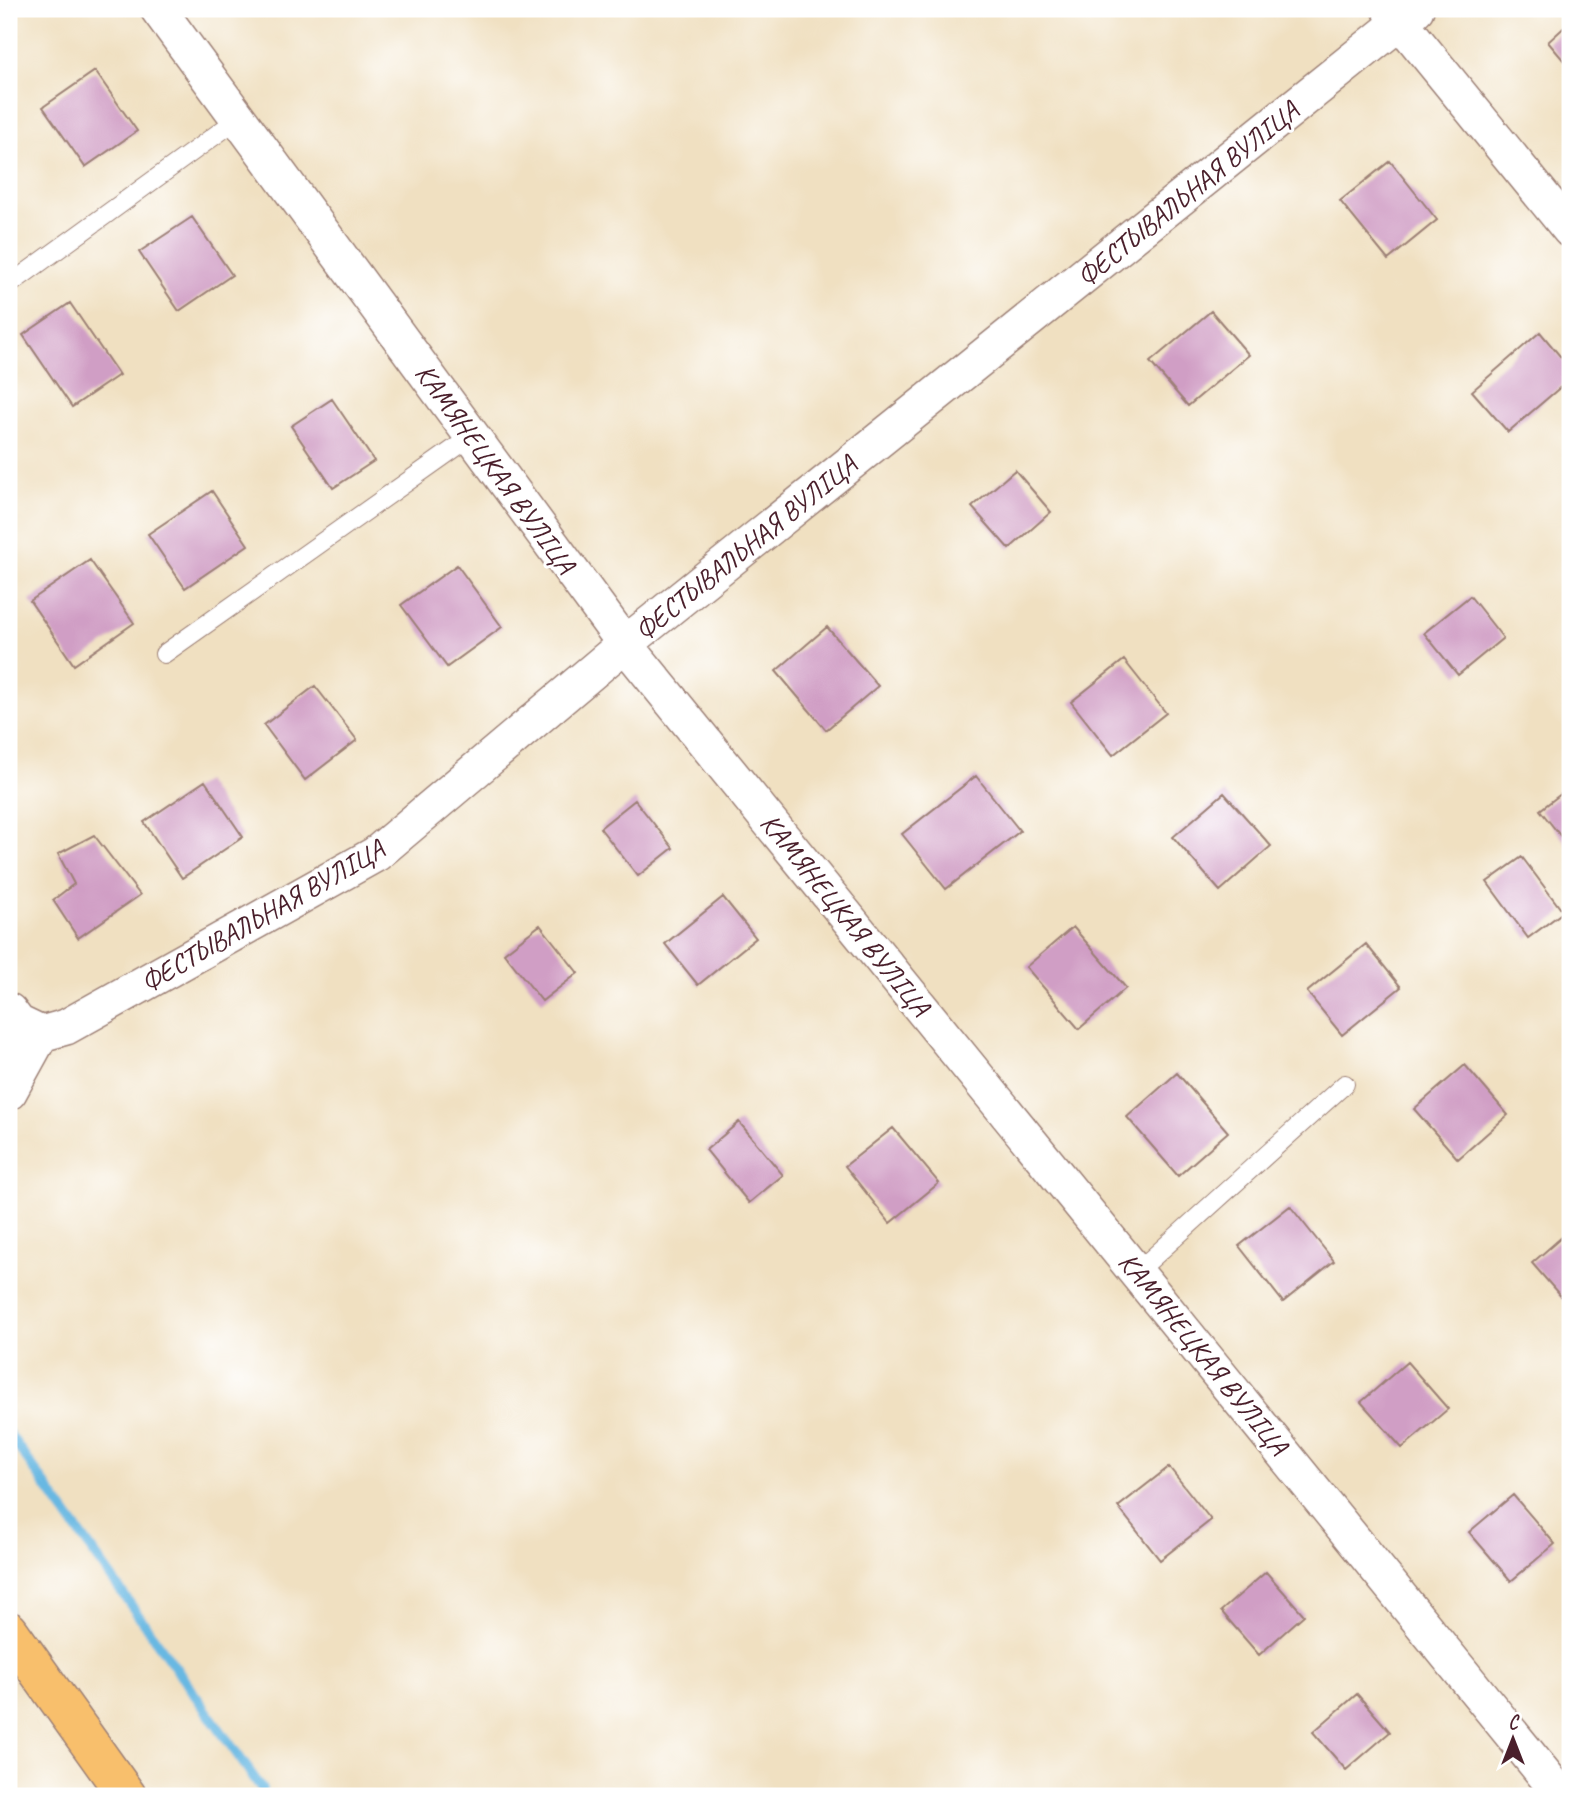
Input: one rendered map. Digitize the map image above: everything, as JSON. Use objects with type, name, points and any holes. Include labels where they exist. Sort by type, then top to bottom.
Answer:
[{"type":"main road","points":[[9,1631],[127,1796]]},
{"type":"street","name":"КАМЯНЕЦКАЯ ВУЛІЦА","points":[[158,9],[625,644],[1138,1271],[1562,1796]]},
{"type":"street","points":[[1402,13],[1570,230]]},
{"type":"street","name":"ФЕСТЫВАЛЬНАЯ ВУЛІЦА","points":[[9,1092],[23,1023],[65,1027],[376,854],[625,644],[1402,13]]},
{"type":"lane","points":[[9,285],[239,118]]},
{"type":"lane","points":[[164,654],[472,436]]},
{"type":"lane","points":[[1138,1271],[1345,1084]]},
{"type":"building","points":[[1570,22],[1570,68],[1548,42]]},
{"type":"building","points":[[95,71],[137,131],[85,167],[43,107]]},
{"type":"building","points":[[1390,161],[1437,220],[1388,260],[1340,201]]},
{"type":"building","points":[[192,217],[232,275],[179,311],[139,252]]},
{"type":"building","points":[[70,303],[119,375],[72,407],[23,335]]},
{"type":"building","points":[[1211,311],[1249,355],[1188,406],[1150,362]]},
{"type":"building","points":[[1540,332],[1570,368],[1570,379],[1508,432],[1472,391]]},
{"type":"building","points":[[332,399],[374,461],[333,488],[291,426]]},
{"type":"building","points":[[1015,470],[1051,512],[1009,549],[972,507]]},
{"type":"building","points":[[212,491],[248,545],[185,588],[148,534]]},
{"type":"building","points":[[90,560],[134,623],[74,665],[30,601]]},
{"type":"building","points":[[457,565],[502,627],[447,667],[401,605]]},
{"type":"building","points":[[1470,596],[1503,638],[1458,675],[1424,633]]},
{"type":"building","points":[[827,627],[878,686],[826,730],[776,671]]},
{"type":"building","points":[[1124,660],[1166,713],[1113,755],[1071,702]]},
{"type":"building","points":[[315,686],[357,740],[305,780],[264,725]]},
{"type":"building","points":[[976,776],[1020,831],[946,889],[902,834]]},
{"type":"building","points":[[205,781],[243,837],[182,878],[144,822]]},
{"type":"building","points":[[1570,787],[1570,848],[1540,810]]},
{"type":"building","points":[[1224,793],[1271,846],[1220,891],[1173,837]]},
{"type":"building","points":[[635,800],[673,848],[638,876],[600,828]]},
{"type":"building","points":[[94,835],[140,895],[78,938],[53,900],[74,884],[58,854]]},
{"type":"building","points":[[1522,857],[1563,912],[1528,938],[1487,882]]},
{"type":"building","points":[[723,897],[756,938],[698,985],[665,944]]},
{"type":"building","points":[[540,925],[578,973],[542,1001],[504,953]]},
{"type":"building","points":[[1073,927],[1126,988],[1079,1029],[1026,967]]},
{"type":"building","points":[[1366,944],[1401,987],[1342,1035],[1307,992]]},
{"type":"building","points":[[1465,1065],[1508,1115],[1458,1159],[1414,1109]]},
{"type":"building","points":[[1177,1073],[1228,1132],[1178,1176],[1127,1117]]},
{"type":"building","points":[[739,1122],[783,1175],[749,1203],[706,1150]]},
{"type":"building","points":[[893,1128],[939,1183],[890,1223],[845,1166]]},
{"type":"building","points":[[1290,1206],[1334,1261],[1283,1302],[1239,1246]]},
{"type":"building","points":[[1570,1230],[1570,1307],[1532,1263]]},
{"type":"building","points":[[1407,1362],[1448,1409],[1402,1448],[1361,1402]]},
{"type":"building","points":[[1169,1467],[1211,1520],[1160,1560],[1118,1507]]},
{"type":"building","points":[[1513,1495],[1555,1544],[1511,1581],[1469,1532]]},
{"type":"building","points":[[1266,1572],[1304,1615],[1259,1655],[1221,1611]]},
{"type":"building","points":[[1357,1694],[1390,1732],[1346,1770],[1313,1732]]},
{"type":"waterway","points":[[9,1434],[262,1789]]}]
